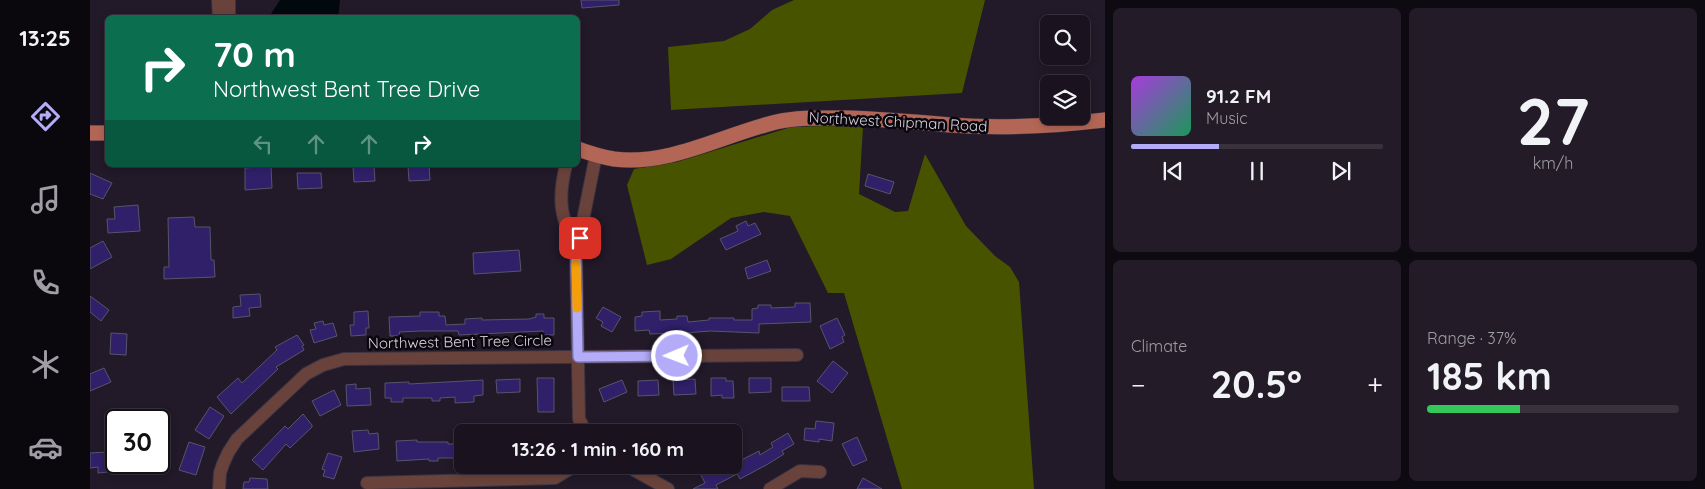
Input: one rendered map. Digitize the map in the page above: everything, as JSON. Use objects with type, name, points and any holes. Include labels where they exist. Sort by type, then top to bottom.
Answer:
[{"type":"main road","name":"Northwest Chipman Road","points":[[580,149],[596,155],[623,160],[655,158],[674,154],[736,133],[776,122],[800,118],[871,119],[995,126],[1071,124],[1105,120]]},
{"type":"main road","points":[[90,133],[105,133]]},
{"type":"street","points":[[218,0],[219,15]]},
{"type":"street","points":[[229,0],[229,15]]},
{"type":"street","points":[[582,424],[579,419],[576,255],[596,155]]},
{"type":"street","points":[[566,167],[561,186],[561,212],[576,255]]},
{"type":"street","name":"Northwest Bent Tree Circle","points":[[219,489],[220,473],[223,464],[237,439],[306,374],[323,365],[344,359],[797,355]]},
{"type":"street","points":[[770,489],[800,471],[820,472]]},
{"type":"street","points":[[367,483],[555,478],[561,474]]},
{"type":"street","points":[[641,474],[668,489]]},
{"type":"green space","points":[[794,0],[985,0],[962,93],[671,110],[668,47],[724,41],[750,29],[772,10]]},
{"type":"green space","points":[[791,127],[863,127],[859,194],[895,212],[908,211],[925,154],[966,226],[995,256],[1010,267],[1019,282],[1034,489],[902,489],[844,293],[828,293],[790,216],[764,212],[731,218],[671,259],[647,265],[627,185],[634,169],[677,162]]},
{"type":"shaded area","points":[[280,0],[340,0],[338,15],[270,15]]},
{"type":"building","points":[[581,0],[619,0],[619,5],[582,8]]},
{"type":"building","points":[[271,167],[272,188],[245,190],[245,168]]},
{"type":"building","points":[[353,167],[374,167],[375,181],[354,182]]},
{"type":"building","points":[[408,167],[429,167],[430,180],[409,181]]},
{"type":"building","points":[[90,173],[112,183],[103,199],[90,194]]},
{"type":"building","points":[[297,173],[321,173],[322,188],[298,189]]},
{"type":"building","points":[[868,174],[894,182],[890,194],[865,186]]},
{"type":"building","points":[[138,205],[140,231],[108,233],[107,219],[115,219],[114,207]]},
{"type":"building","points":[[194,217],[195,227],[210,227],[211,260],[214,260],[215,277],[164,279],[164,267],[169,267],[168,218]]},
{"type":"building","points":[[746,221],[748,226],[755,223],[761,234],[726,250],[720,239],[738,231],[736,226]]},
{"type":"building","points":[[103,241],[112,257],[90,269],[90,248]]},
{"type":"building","points":[[519,250],[521,271],[474,274],[473,253]]},
{"type":"building","points":[[767,260],[771,271],[748,279],[745,268]]},
{"type":"building","points":[[260,294],[261,307],[249,308],[250,316],[233,318],[233,307],[241,306],[240,295]]},
{"type":"building","points":[[90,296],[109,310],[101,321],[90,312]]},
{"type":"building","points":[[795,303],[810,303],[811,322],[759,324],[759,333],[710,331],[650,334],[649,330],[635,331],[635,317],[642,316],[642,312],[660,311],[660,320],[677,319],[677,316],[687,316],[688,322],[709,320],[709,318],[752,320],[752,309],[758,308],[758,305],[771,305],[771,308],[795,307]]},
{"type":"building","points":[[603,307],[621,317],[612,332],[601,326],[603,322],[596,318]]},
{"type":"building","points":[[368,311],[369,328],[366,328],[366,335],[351,336],[350,325],[354,325],[354,312]]},
{"type":"building","points":[[420,312],[439,312],[439,316],[445,316],[446,325],[465,324],[465,319],[529,319],[536,317],[536,314],[544,314],[544,318],[554,318],[554,335],[543,335],[543,331],[459,335],[458,331],[421,331],[399,332],[400,336],[390,336],[389,317],[420,316]]},
{"type":"building","points":[[837,318],[845,335],[842,337],[844,342],[830,349],[820,326]]},
{"type":"building","points":[[323,321],[324,325],[333,323],[337,336],[314,343],[310,330],[316,329],[314,323]]},
{"type":"building","points":[[111,333],[127,334],[126,355],[110,354]]},
{"type":"building","points":[[297,335],[304,345],[302,346],[304,350],[276,367],[278,369],[231,414],[217,397],[238,378],[242,383],[277,350],[275,347]]},
{"type":"building","points":[[833,361],[848,373],[832,393],[817,381]]},
{"type":"building","points":[[104,368],[111,382],[90,391],[90,374]]},
{"type":"building","points":[[537,378],[554,378],[554,412],[538,412]]},
{"type":"building","points":[[711,378],[726,378],[726,381],[733,381],[734,398],[722,398],[722,395],[711,396]]},
{"type":"building","points":[[749,378],[771,378],[771,392],[749,393]]},
{"type":"building","points":[[520,379],[520,392],[497,393],[496,380]]},
{"type":"building","points":[[695,379],[696,394],[674,395],[673,380]]},
{"type":"building","points":[[483,380],[483,395],[474,396],[474,402],[455,403],[455,397],[440,398],[440,401],[432,401],[432,398],[403,398],[403,402],[391,402],[391,398],[385,398],[385,383],[409,382],[409,384]]},
{"type":"building","points":[[622,380],[627,392],[604,402],[599,389]]},
{"type":"building","points":[[658,380],[659,395],[638,396],[638,381]]},
{"type":"building","points":[[356,384],[356,389],[370,388],[371,405],[347,406],[346,385]]},
{"type":"building","points":[[782,387],[809,387],[810,401],[782,401]]},
{"type":"building","points":[[334,390],[341,405],[320,416],[312,401]]},
{"type":"building","points":[[210,407],[224,416],[209,439],[195,430]]},
{"type":"building","points":[[303,414],[312,427],[290,448],[286,444],[263,470],[252,460],[285,426],[288,429]]},
{"type":"building","points":[[816,421],[834,423],[832,441],[819,439],[819,442],[804,440],[805,428],[815,429]]},
{"type":"building","points":[[368,430],[369,434],[378,433],[379,449],[354,452],[352,431]]},
{"type":"building","points":[[788,433],[794,444],[782,451],[784,454],[740,479],[737,474],[742,474],[742,460],[759,451],[760,455],[773,447],[771,443]]},
{"type":"building","points":[[857,437],[867,460],[853,466],[842,444]]},
{"type":"building","points":[[396,441],[448,442],[448,444],[454,444],[454,458],[438,458],[438,461],[429,461],[429,459],[397,461]]},
{"type":"building","points":[[189,442],[205,447],[196,475],[179,470]]},
{"type":"building","points":[[105,452],[105,472],[98,473],[98,467],[90,468],[90,453]]},
{"type":"building","points":[[328,453],[342,457],[334,479],[323,476],[325,470],[322,469]]},
{"type":"building","points":[[700,474],[737,474],[716,485],[718,489],[693,489],[705,483]]},
{"type":"building","points":[[250,478],[267,479],[268,489],[243,489],[244,482],[249,482]]},
{"type":"building","points":[[863,478],[882,489],[857,489]]},
{"type":"slow traffic","points":[[576,264],[577,308]]},
{"type":"route","points":[[580,238],[576,255],[578,357],[677,356]]}]
